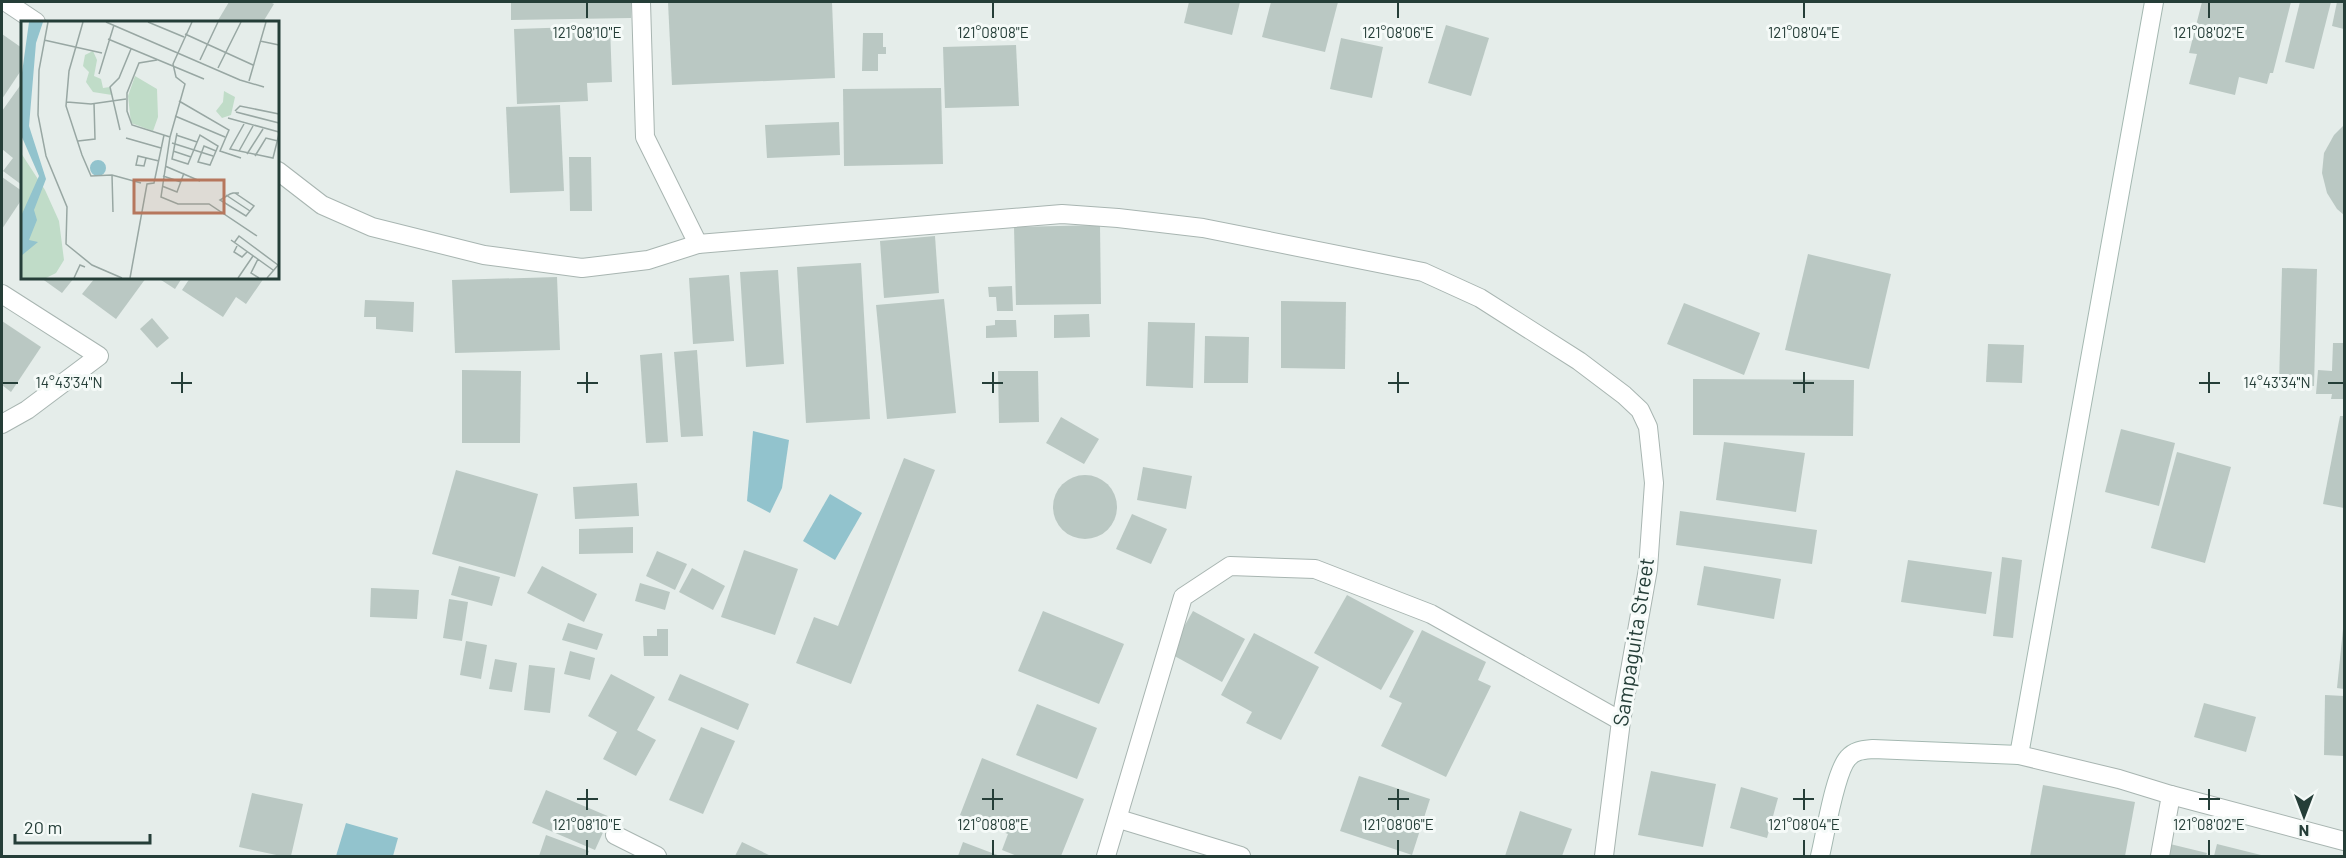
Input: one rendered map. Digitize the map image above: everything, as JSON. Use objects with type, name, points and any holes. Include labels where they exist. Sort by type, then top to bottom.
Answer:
[{"type":"street","points":[[6,2],[34,21]]},
{"type":"street","points":[[279,172],[322,205],[372,227],[484,255],[582,268],[648,260],[698,244],[645,137],[641,2]]},
{"type":"street","points":[[2019,754],[2154,2]]},
{"type":"street","name":"Sampaguita Street","points":[[698,244],[1062,214],[1203,228],[1423,272],[1480,298],[1579,361],[1624,394],[1640,410],[1648,427],[1654,483],[1648,568],[1622,721],[1604,856]]},
{"type":"street","points":[[2,294],[99,356],[27,410],[2,424]]},
{"type":"street","points":[[1106,856],[1119,819],[1183,597],[1230,566],[1315,568],[1420,610],[1622,721]]},
{"type":"street","points":[[1821,856],[1846,759],[1857,751],[1873,748],[2019,754],[2344,841]]},
{"type":"street","points":[[2160,856],[2171,795]]},
{"type":"street","points":[[1119,819],[1241,856]]},
{"type":"street","points":[[615,835],[657,856]]},
{"type":"water","points":[[753,431],[789,440],[782,488],[770,513],[747,501]]},
{"type":"water","points":[[830,494],[862,513],[835,560],[803,541]]},
{"type":"water","points":[[346,823],[398,838],[393,856],[336,856]]},
{"type":"building","points":[[229,2],[270,2],[274,4],[264,21],[218,21]]},
{"type":"building","points":[[511,2],[631,2],[631,18],[511,20]]},
{"type":"building","points":[[668,2],[832,2],[835,78],[672,85]]},
{"type":"building","points":[[1189,2],[1240,2],[1232,35],[1184,23]]},
{"type":"building","points":[[1271,2],[1338,2],[1325,52],[1262,37]]},
{"type":"building","points":[[2202,2],[2291,2],[2273,73],[2270,73],[2267,84],[2239,77],[2235,95],[2189,84],[2197,54],[2189,53]]},
{"type":"building","points":[[2300,2],[2331,2],[2314,69],[2285,62]]},
{"type":"building","points":[[2337,2],[2344,2],[2344,29],[2332,26]]},
{"type":"building","points":[[1446,25],[1489,38],[1471,96],[1428,83]]},
{"type":"building","points":[[610,26],[612,82],[587,83],[588,101],[517,104],[514,29]]},
{"type":"building","points":[[863,33],[883,33],[883,47],[886,47],[886,54],[878,54],[878,71],[862,71]]},
{"type":"building","points":[[2,34],[21,47],[21,70],[2,99]]},
{"type":"building","points":[[1341,38],[1383,47],[1372,98],[1330,89]]},
{"type":"building","points":[[1016,45],[1019,106],[945,108],[943,47]]},
{"type":"building","points":[[21,84],[21,184],[3,171],[13,158],[2,149],[2,111]]},
{"type":"building","points":[[941,88],[943,164],[844,166],[843,89]]},
{"type":"building","points":[[560,105],[564,191],[510,193],[506,107]]},
{"type":"building","points":[[839,122],[840,155],[767,158],[765,125]]},
{"type":"building","points":[[2344,125],[2344,215],[2337,209],[2327,193],[2322,173],[2324,153],[2334,135]]},
{"type":"building","points":[[569,157],[591,157],[592,211],[570,211]]},
{"type":"building","points":[[2,177],[21,190],[21,200],[2,229]]},
{"type":"building","points":[[1100,225],[1101,304],[1016,305],[1014,227]]},
{"type":"building","points":[[935,236],[939,293],[884,298],[880,241]]},
{"type":"building","points":[[1808,254],[1891,274],[1869,369],[1785,350]]},
{"type":"building","points":[[861,263],[870,419],[806,423],[797,267]]},
{"type":"building","points":[[2282,268],[2317,269],[2314,386],[2279,385]]},
{"type":"building","points":[[778,270],[784,364],[746,367],[740,272]]},
{"type":"building","points":[[729,275],[734,341],[693,344],[689,278]]},
{"type":"building","points":[[557,277],[560,350],[455,353],[452,280]]},
{"type":"building","points":[[42,279],[73,279],[62,293]]},
{"type":"building","points":[[94,279],[145,279],[116,319],[82,294]]},
{"type":"building","points":[[160,279],[181,279],[175,289]]},
{"type":"building","points":[[189,279],[263,279],[246,304],[236,297],[223,317],[182,290]]},
{"type":"building","points":[[1012,286],[1013,311],[997,311],[996,297],[989,297],[988,287]]},
{"type":"building","points":[[944,299],[956,413],[887,419],[876,305]]},
{"type":"building","points":[[365,300],[414,302],[413,332],[376,329],[376,317],[364,317]]},
{"type":"building","points":[[1281,301],[1346,302],[1345,369],[1281,368]]},
{"type":"building","points":[[1684,303],[1760,333],[1744,375],[1667,344]]},
{"type":"building","points":[[1089,314],[1090,337],[1054,338],[1054,315]]},
{"type":"building","points":[[152,318],[169,338],[157,348],[140,329]]},
{"type":"building","points":[[995,320],[1016,320],[1017,337],[986,338],[986,326],[995,325]]},
{"type":"building","points":[[2,321],[41,347],[11,392],[2,385]]},
{"type":"building","points":[[1148,322],[1195,323],[1193,388],[1146,386]]},
{"type":"building","points":[[1205,336],[1249,337],[1248,383],[1204,383]]},
{"type":"building","points":[[2333,343],[2344,343],[2344,399],[2331,399],[2332,394],[2316,394],[2318,370],[2332,371]]},
{"type":"building","points":[[1988,344],[2024,345],[2022,383],[1986,382]]},
{"type":"building","points":[[697,350],[703,436],[681,437],[674,352]]},
{"type":"building","points":[[662,353],[668,442],[646,443],[640,355]]},
{"type":"building","points":[[462,370],[521,371],[520,443],[462,443]]},
{"type":"building","points":[[998,371],[1038,371],[1039,422],[999,423]]},
{"type":"building","points":[[1693,379],[1854,380],[1853,436],[1693,435]]},
{"type":"building","points":[[2340,416],[2344,416],[2344,508],[2323,504]]},
{"type":"building","points":[[1061,417],[1099,439],[1084,464],[1046,443]]},
{"type":"building","points":[[2121,429],[2175,443],[2159,506],[2105,492]]},
{"type":"building","points":[[1724,442],[1805,453],[1796,512],[1716,500]]},
{"type":"building","points":[[2177,452],[2231,467],[2205,563],[2151,548]]},
{"type":"building","points":[[904,458],[935,470],[851,684],[796,663],[814,617],[838,626]]},
{"type":"building","points":[[1143,467],[1192,476],[1186,509],[1137,500]]},
{"type":"building","points":[[456,470],[538,494],[515,577],[432,554]]},
{"type":"building","points":[[1079,475],[1091,475],[1108,484],[1115,495],[1117,507],[1115,519],[1108,530],[1091,539],[1079,539],[1067,534],[1058,525],[1053,513],[1053,501],[1058,489],[1067,480]]},
{"type":"building","points":[[637,483],[639,516],[575,519],[573,487]]},
{"type":"building","points":[[1680,511],[1817,530],[1812,564],[1676,545]]},
{"type":"building","points":[[1132,514],[1167,529],[1151,564],[1116,549]]},
{"type":"building","points":[[633,527],[633,553],[579,554],[579,529]]},
{"type":"building","points":[[744,550],[798,569],[775,635],[721,617]]},
{"type":"building","points":[[657,551],[687,564],[675,590],[646,576]]},
{"type":"building","points":[[2002,557],[2022,560],[2013,638],[1993,636]]},
{"type":"building","points":[[1908,560],[1992,572],[1986,614],[1901,602]]},
{"type":"building","points":[[459,566],[500,577],[492,606],[451,595]]},
{"type":"building","points":[[542,566],[597,594],[584,622],[527,593]]},
{"type":"building","points":[[1704,566],[1781,579],[1774,619],[1697,605]]},
{"type":"building","points":[[692,568],[725,586],[713,610],[679,592]]},
{"type":"building","points":[[640,583],[670,592],[665,610],[635,601]]},
{"type":"building","points":[[371,588],[419,590],[417,619],[370,617]]},
{"type":"building","points":[[1347,595],[1414,631],[1381,690],[1314,653]]},
{"type":"building","points":[[449,599],[468,602],[462,641],[443,638]]},
{"type":"building","points":[[1043,611],[1124,644],[1099,704],[1018,671]]},
{"type":"building","points":[[1193,611],[1245,639],[1222,682],[1169,653]]},
{"type":"building","points":[[568,623],[603,634],[597,650],[562,640]]},
{"type":"building","points":[[657,629],[668,629],[668,656],[644,656],[643,636],[657,636]]},
{"type":"building","points":[[2344,629],[2344,689],[2337,688]]},
{"type":"building","points":[[1422,630],[1486,662],[1478,680],[1491,686],[1446,777],[1381,746],[1402,703],[1389,697]]},
{"type":"building","points":[[1254,633],[1319,667],[1281,740],[1246,723],[1252,712],[1221,695]]},
{"type":"building","points":[[466,641],[487,645],[481,679],[460,675]]},
{"type":"building","points":[[570,651],[595,658],[590,680],[564,674]]},
{"type":"building","points":[[495,659],[517,663],[512,692],[489,689]]},
{"type":"building","points":[[529,665],[555,668],[550,713],[524,710]]},
{"type":"building","points":[[611,674],[655,697],[637,730],[656,740],[636,776],[603,759],[617,732],[588,716]]},
{"type":"building","points":[[680,674],[749,704],[738,730],[668,700]]},
{"type":"building","points":[[2325,695],[2344,696],[2344,756],[2324,755]]},
{"type":"building","points":[[2204,703],[2256,717],[2246,752],[2194,737]]},
{"type":"building","points":[[1037,704],[1097,728],[1077,779],[1016,755]]},
{"type":"building","points":[[701,727],[735,741],[703,814],[669,800]]},
{"type":"building","points":[[982,758],[1084,799],[1061,856],[1017,856],[1002,850],[1008,834],[960,815]]},
{"type":"building","points":[[1651,771],[1716,784],[1703,847],[1638,835]]},
{"type":"building","points":[[1359,776],[1430,799],[1412,855],[1340,831]]},
{"type":"building","points":[[2043,785],[2135,802],[2125,856],[2030,856]]},
{"type":"building","points":[[1741,787],[1778,798],[1767,838],[1730,828]]},
{"type":"building","points":[[546,790],[610,817],[595,850],[532,823]]},
{"type":"building","points":[[252,793],[303,804],[291,856],[239,847]]},
{"type":"building","points":[[1520,811],[1572,829],[1562,856],[1505,856]]},
{"type":"building","points":[[546,835],[589,851],[587,856],[539,856]]},
{"type":"building","points":[[742,842],[771,856],[735,856]]},
{"type":"building","points":[[963,842],[1000,856],[958,856]]},
{"type":"building","points":[[2170,844],[2207,853],[2206,856],[2167,856]]},
{"type":"building","points":[[2217,844],[2265,856],[2214,856]]}]
